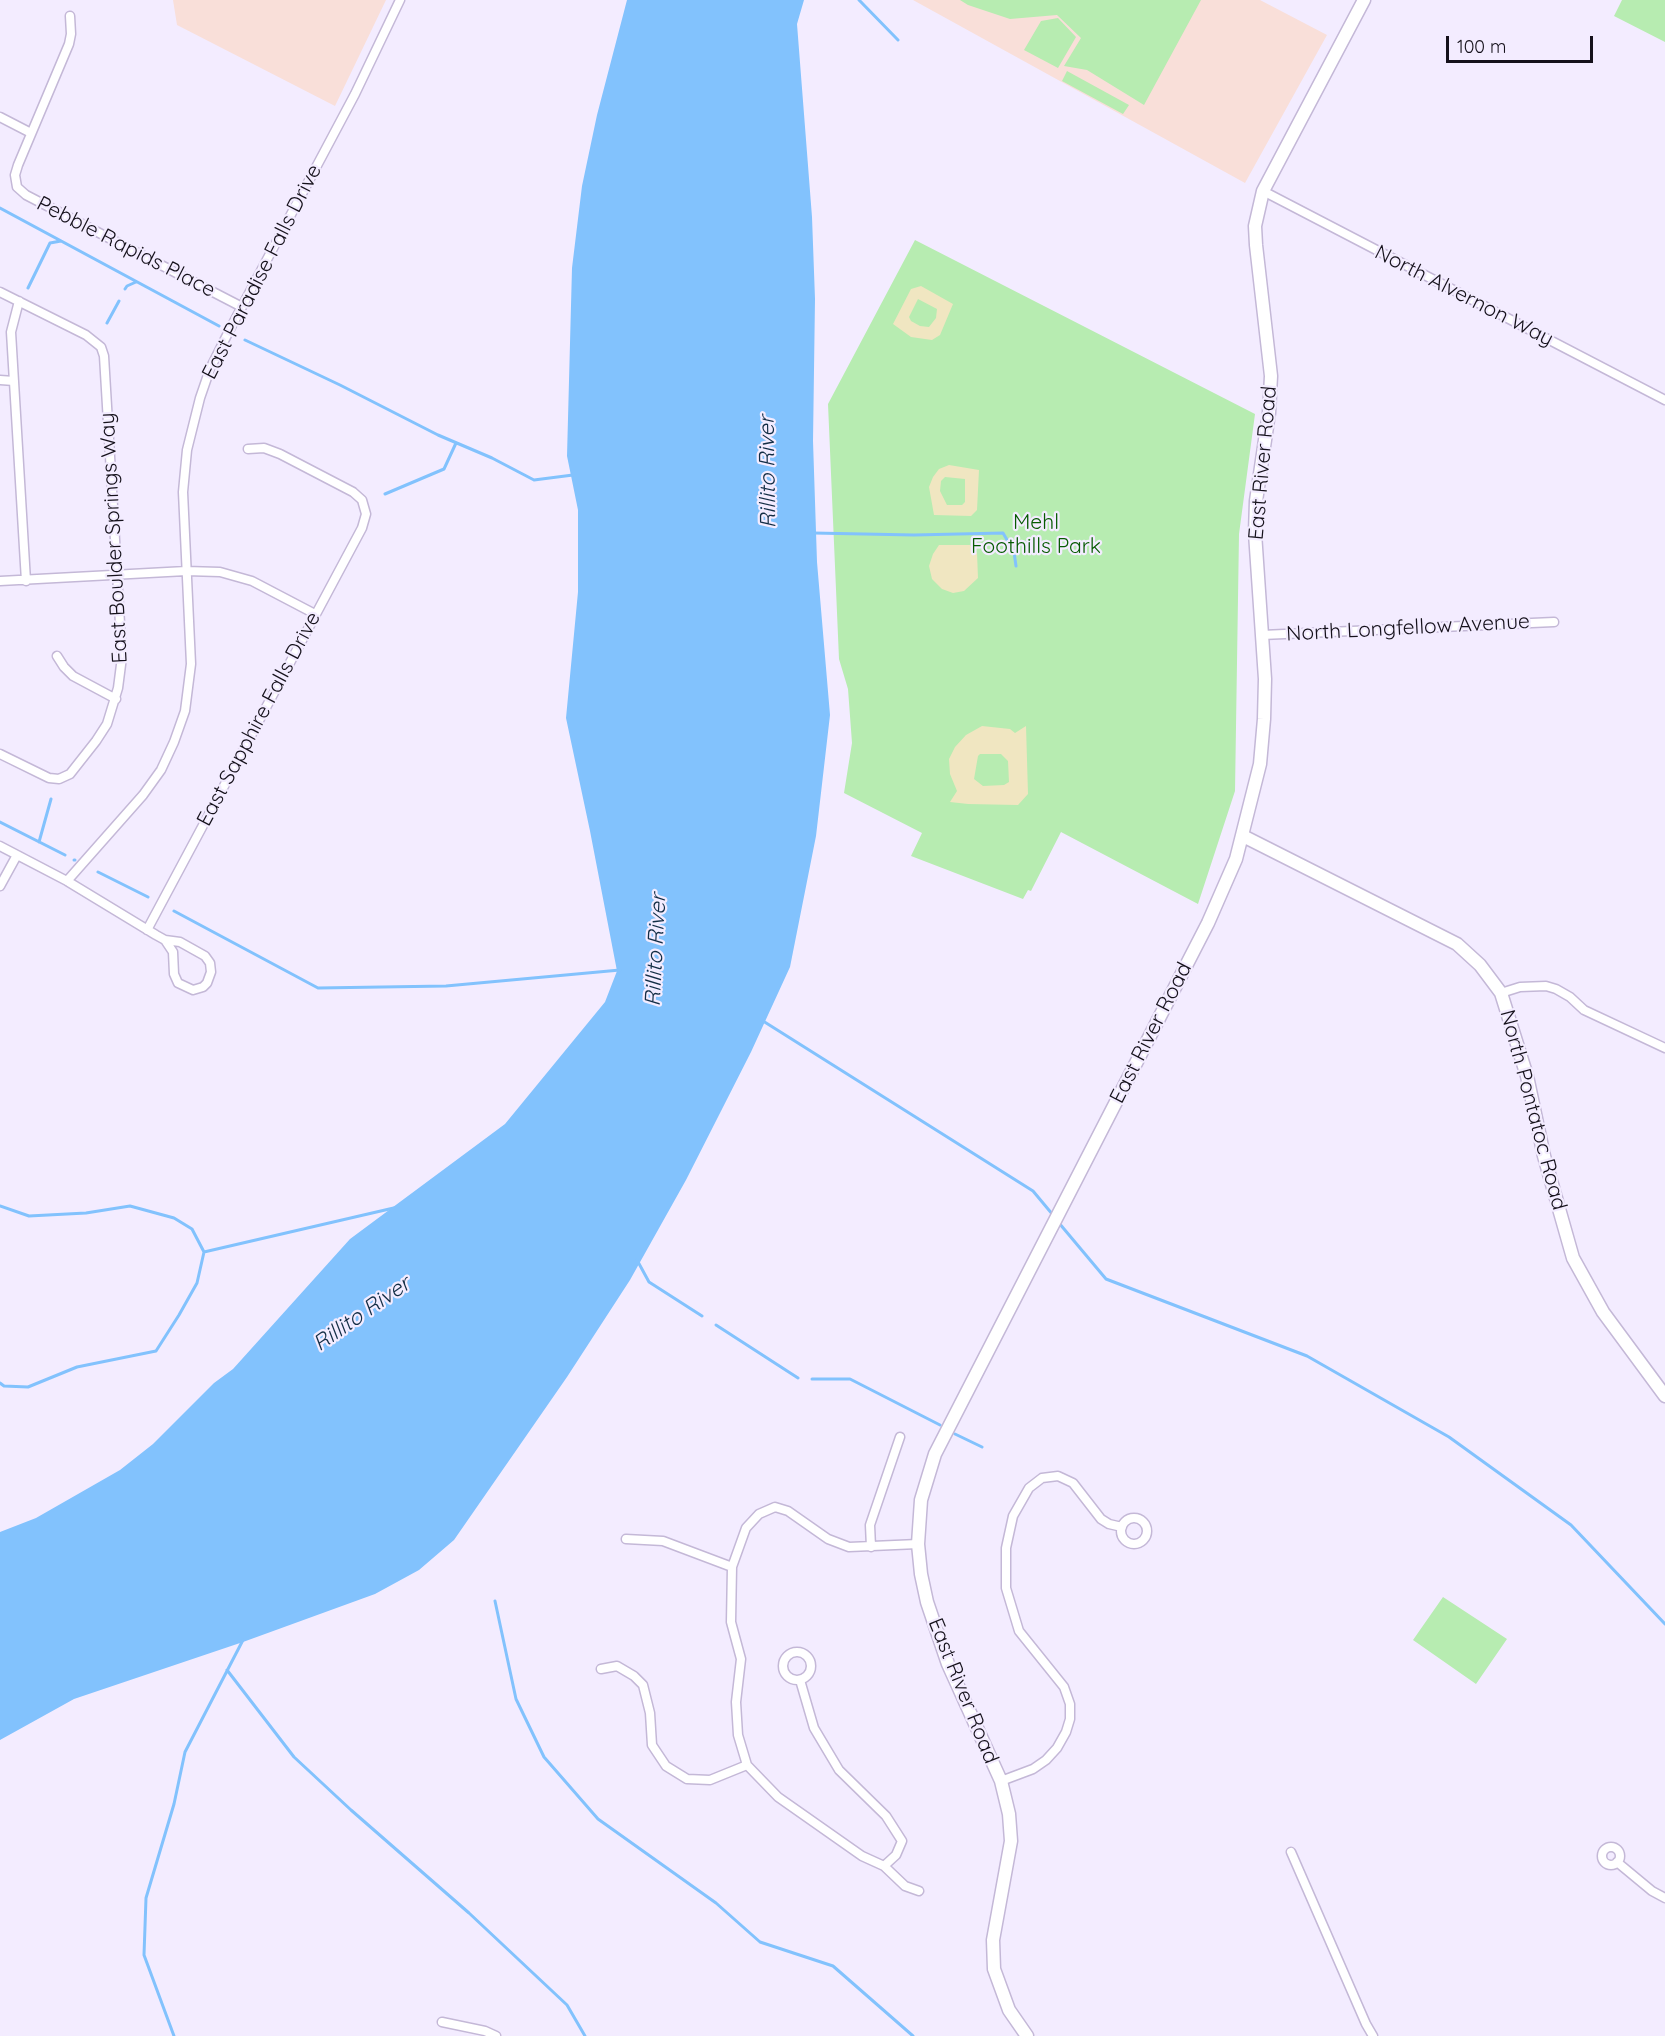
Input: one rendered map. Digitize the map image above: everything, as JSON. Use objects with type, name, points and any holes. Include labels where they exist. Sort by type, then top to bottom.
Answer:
[{"type":"street","name":"East Paradise Falls Drive","points":[[67,881],[143,795],[161,770],[174,742],[184,711],[191,664],[183,492],[190,433],[200,398],[210,369],[355,94],[400,0]]},
{"type":"street","name":"East River Road","points":[[1028,2036],[1009,2010],[994,1969],[993,1940],[1011,1841],[1009,1814],[1001,1781],[936,1634],[921,1574],[918,1544],[921,1500],[935,1454],[1208,923],[1231,873],[1243,836],[1260,764],[1265,679],[1255,532],[1256,501],[1269,414],[1271,375],[1255,226],[1263,191],[1364,0]]},
{"type":"street","points":[[0,117],[31,133],[67,52],[71,34],[70,16]]},
{"type":"street","name":"Pebble Rapids Place","points":[[31,133],[16,170],[15,182],[21,191],[242,307]]},
{"type":"street","name":"North Alvernon Way","points":[[1263,191],[1665,400]]},
{"type":"street","points":[[0,292],[18,301],[11,332],[26,580]]},
{"type":"street","name":"East Boulder Springs Way","points":[[0,754],[43,777],[59,779],[73,770],[107,724],[116,699],[122,657],[105,366],[101,347],[86,335],[18,301]]},
{"type":"street","points":[[0,380],[14,381]]},
{"type":"street","name":"East Sapphire Falls Drive","points":[[147,930],[362,528],[366,514],[362,500],[353,492],[280,454],[264,448],[248,449]]},
{"type":"street","points":[[0,580],[186,571],[220,572],[241,577],[315,614]]},
{"type":"street","name":"North Longfellow Avenue","points":[[1262,635],[1554,622]]},
{"type":"street","points":[[57,656],[63,668],[116,699]]},
{"type":"street","name":"North Pontatoc Road","points":[[1243,836],[1457,944],[1480,965],[1501,993],[1527,1076],[1544,1156],[1573,1258],[1603,1312],[1665,1396]]},
{"type":"street","points":[[0,846],[67,881],[165,940],[180,942],[208,958],[211,972],[203,987],[193,990],[178,983],[174,974],[173,952],[165,940]]},
{"type":"street","points":[[0,886],[17,855]]},
{"type":"street","points":[[1501,993],[1520,987],[1546,986],[1556,989],[1584,1010],[1665,1048]]},
{"type":"street","points":[[871,1547],[870,1525],[900,1437]]},
{"type":"street","points":[[1001,1781],[1033,1769],[1046,1760],[1057,1749],[1070,1719],[1070,1704],[1064,1687],[1019,1630],[1006,1588],[1006,1548],[1013,1516],[1029,1488],[1042,1478],[1058,1476],[1073,1483],[1101,1519],[1122,1527]]},
{"type":"street","points":[[918,1544],[849,1547],[828,1539],[788,1511],[775,1507],[759,1514],[746,1528],[732,1567],[731,1622],[741,1659],[736,1702],[738,1735],[747,1765],[778,1797],[862,1856],[884,1866],[905,1886],[919,1891]]},
{"type":"street","points":[[626,1539],[663,1541],[732,1567]]},
{"type":"street","points":[[601,1669],[617,1666],[634,1676],[643,1685],[650,1713],[652,1745],[666,1766],[687,1779],[710,1780],[747,1765]]},
{"type":"street","points":[[801,1680],[814,1728],[839,1770],[886,1816],[902,1841],[896,1855],[884,1866]]},
{"type":"street","points":[[1291,1852],[1373,2036]]},
{"type":"street","points":[[1617,1862],[1652,1891],[1665,1898]]},
{"type":"street","points":[[442,2022],[485,2031],[496,2036]]},
{"type":"shaded area","points":[[173,0],[386,0],[335,106],[177,25]]},
{"type":"shaded area","points":[[913,0],[1260,0],[1327,35],[1245,183]]},
{"type":"green space","points":[[960,0],[1201,0],[1144,105],[1087,70],[1064,66],[1081,38],[1057,15],[1010,19],[968,5]]},
{"type":"green space","points":[[1622,0],[1665,0],[1665,42],[1614,16]]},
{"type":"green space","points":[[1058,18],[1076,37],[1058,68],[1024,50],[1041,21]]},
{"type":"green space","points":[[1067,71],[1129,105],[1123,114],[1062,81]]},
{"type":"green space","name":"Mehl Foothills Park","points":[[915,240],[1255,414],[1239,534],[1235,791],[1198,904],[1061,832],[1031,891],[1028,890],[1023,899],[911,856],[922,833],[844,793],[852,743],[848,689],[839,659],[828,404]]},
{"type":"green space","points":[[1443,1597],[1507,1639],[1476,1684],[1413,1640]]},
{"type":"sand","points":[[921,286],[953,304],[940,335],[932,340],[911,337],[893,324],[911,289]],"holes":[[[918,299],[937,309],[936,318],[929,327],[920,326],[911,321],[909,317]]]},
{"type":"sand","points":[[949,465],[979,470],[977,510],[971,516],[934,515],[929,487],[939,469]],"holes":[[[945,477],[965,479],[965,502],[962,505],[947,505],[940,491],[941,481]]]},
{"type":"sand","points":[[939,545],[970,545],[977,553],[978,578],[964,591],[953,593],[942,589],[932,579],[929,566]]},
{"type":"sand","points":[[982,726],[1010,729],[1015,733],[1026,726],[1028,794],[1018,805],[950,802],[957,791],[950,774],[949,759],[955,747],[966,735]],"holes":[[[980,754],[1001,754],[1008,761],[1009,782],[1004,785],[983,786],[974,779]]]},
{"type":"water","name":"Rillito River","points":[[627,0],[804,0],[797,24],[812,217],[815,299],[813,441],[817,562],[830,715],[816,836],[790,967],[751,1052],[686,1180],[630,1280],[567,1377],[454,1540],[419,1570],[375,1594],[243,1642],[74,1699],[0,1740],[0,1532],[36,1518],[120,1470],[153,1444],[214,1383],[233,1369],[350,1239],[505,1124],[605,1002],[617,971],[566,718],[578,592],[578,510],[567,456],[572,268],[582,186],[597,115]]},
{"type":"waterway","points":[[859,0],[898,40]]},
{"type":"waterway","points":[[0,208],[219,326]]},
{"type":"waterway","points":[[28,288],[50,243],[61,241]]},
{"type":"waterway","points":[[125,289],[136,282]]},
{"type":"waterway","points":[[107,323],[119,301]]},
{"type":"waterway","points":[[245,340],[534,480],[573,475]]},
{"type":"waterway","points":[[385,494],[444,469],[456,443]]},
{"type":"waterway","points":[[813,533],[914,535],[1003,533],[1014,552],[1016,566]]},
{"type":"waterway","points":[[39,842],[51,799]]},
{"type":"waterway","points":[[0,822],[65,855]]},
{"type":"waterway","points":[[98,872],[148,897]]},
{"type":"waterway","points":[[174,911],[318,988],[446,986],[620,970]]},
{"type":"waterway","points":[[763,1021],[1033,1191],[1053,1215]]},
{"type":"waterway","points":[[0,1206],[29,1216],[86,1213],[130,1206],[174,1218],[192,1229],[204,1252],[197,1283],[156,1351],[77,1367],[28,1387],[4,1386],[0,1383]]},
{"type":"waterway","points":[[204,1252],[398,1207]]},
{"type":"waterway","points":[[1059,1223],[1106,1279],[1307,1356],[1449,1437],[1571,1525],[1665,1624]]},
{"type":"waterway","points":[[637,1260],[649,1282],[702,1316]]},
{"type":"waterway","points":[[716,1325],[798,1378]]},
{"type":"waterway","points":[[812,1379],[850,1379],[940,1425]]},
{"type":"waterway","points":[[955,1434],[982,1447]]},
{"type":"waterway","points":[[495,1601],[516,1699],[544,1757],[598,1819],[716,1903],[760,1942],[833,1966],[913,2036]]},
{"type":"waterway","points":[[174,2036],[144,1955],[146,1898],[174,1804],[185,1752],[243,1640]]},
{"type":"waterway","points":[[227,1670],[294,1757],[469,1913],[567,2005],[585,2036]]}]
